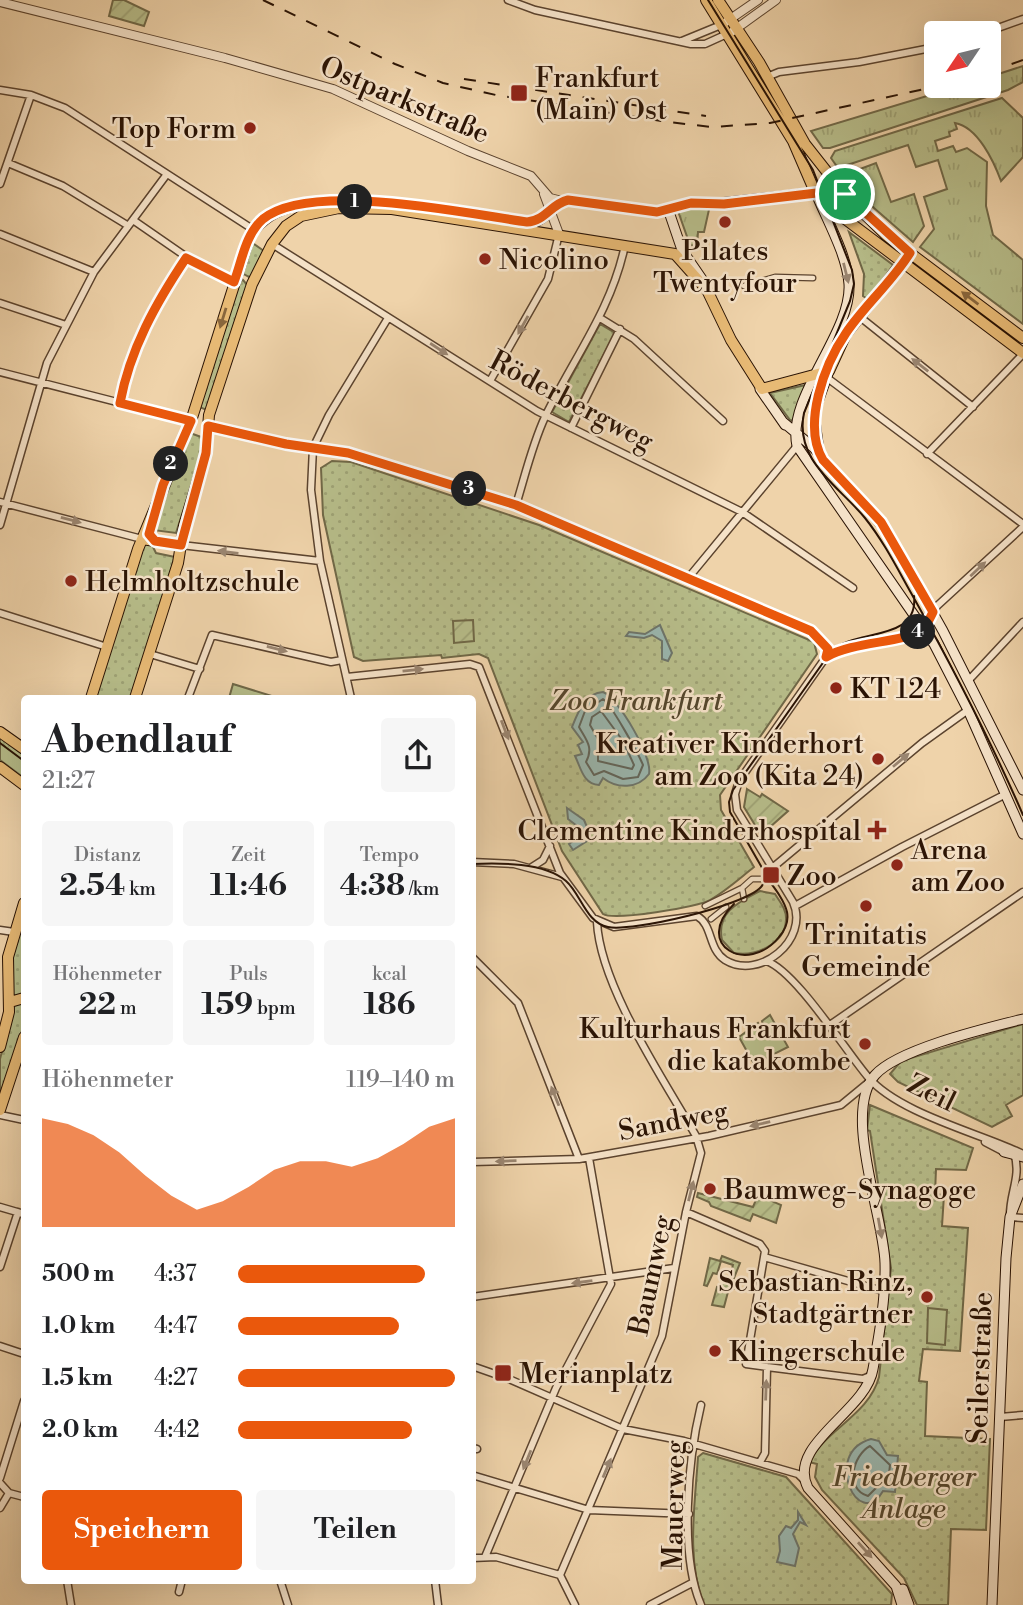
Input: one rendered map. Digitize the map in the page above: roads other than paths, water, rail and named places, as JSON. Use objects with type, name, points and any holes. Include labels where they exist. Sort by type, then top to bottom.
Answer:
[{"type":"main road","points":[[706,0],[767,77],[803,141],[845,194],[910,253],[1023,338]]},
{"type":"main road","points":[[718,0],[729,27],[793,141],[845,266],[849,286],[845,306],[794,431],[797,446]]},
{"type":"main road","points":[[816,192],[833,212],[1023,354]]},
{"type":"main road","points":[[92,695],[142,539],[191,421],[235,280],[254,230],[274,212],[308,204],[355,202],[407,205],[527,222],[538,221],[562,201],[582,200],[649,211],[691,203],[724,204],[816,192],[845,194]]},
{"type":"main road","points":[[136,695],[206,453],[208,426],[252,284],[272,244],[286,226],[301,216],[324,210],[364,207],[430,213],[676,254],[705,286]]},
{"type":"main road","points":[[668,209],[760,389],[926,630],[968,710],[1023,834]]},
{"type":"main road","points":[[817,451],[814,429],[816,402],[843,337],[904,264],[910,253]]},
{"type":"main road","points":[[235,280],[243,276],[252,284]]},
{"type":"main road","points":[[760,389],[828,374]]},
{"type":"main road","points":[[783,422],[817,451],[881,522],[933,612],[1023,790]]},
{"type":"main road","points":[[797,446],[817,451]]},
{"type":"main road","points":[[149,527],[149,534],[155,541]]},
{"type":"main road","points":[[142,539],[181,545]]},
{"type":"main road","points":[[0,732],[21,748]]},
{"type":"main road","points":[[0,767],[21,783]]},
{"type":"main road","points":[[0,1047],[10,1002],[7,964],[21,912]]},
{"type":"main road","points":[[10,1002],[21,1000]]},
{"type":"main road","points":[[902,1605],[900,1592],[889,1577],[804,1480],[804,1465],[809,1451],[860,1398],[872,1375],[885,1255],[863,1125],[864,1102],[870,1081],[896,1059],[1023,1019]]},
{"type":"main road","points":[[0,1110],[21,1046]]},
{"type":"main road","name":"Seilerstraße","points":[[992,1605],[1010,1217],[1023,1184]]},
{"type":"main road","points":[[889,1577],[905,1592],[909,1605]]},
{"type":"street","points":[[508,0],[535,10],[701,45],[776,0]]},
{"type":"street","points":[[680,42],[729,27],[758,0]]},
{"type":"street","name":"Ostparkstraße","points":[[0,2],[225,58],[333,89],[468,151],[531,176],[550,198],[562,201]]},
{"type":"street","points":[[1001,27],[1023,19]]},
{"type":"street","points":[[767,77],[779,72],[859,62],[924,49]]},
{"type":"street","points":[[0,90],[31,95],[65,108],[254,230]]},
{"type":"street","points":[[0,184],[31,95]]},
{"type":"street","points":[[8,163],[63,186],[186,258],[235,280]]},
{"type":"street","points":[[0,525],[3,503],[47,363],[94,272],[167,174]]},
{"type":"street","points":[[490,382],[548,279],[562,235],[542,188]]},
{"type":"street","points":[[0,234],[94,272]]},
{"type":"street","name":"Röderbergweg","points":[[272,244],[546,415],[742,512],[853,589]]},
{"type":"street","points":[[516,505],[546,415],[600,318],[618,274],[625,245]]},
{"type":"street","points":[[120,403],[142,333],[186,258]]},
{"type":"street","points":[[744,286],[775,277],[813,278]]},
{"type":"street","points":[[0,303],[66,326]]},
{"type":"street","points":[[860,317],[973,407]]},
{"type":"street","points":[[350,695],[320,561],[311,490],[313,448],[329,415],[388,318]]},
{"type":"street","points":[[600,318],[620,329],[695,391],[723,421]]},
{"type":"street","points":[[571,428],[620,329]]},
{"type":"street","points":[[927,454],[1023,354]]},
{"type":"street","points":[[0,372],[191,421]]},
{"type":"street","points":[[826,657],[845,647],[926,630],[933,612],[1023,526],[927,454],[828,374]]},
{"type":"street","points":[[208,426],[348,453],[516,505],[811,631],[828,649],[826,657],[739,781],[736,808],[795,906],[794,933],[777,956],[740,964],[723,958],[714,948],[703,920],[690,915],[616,927],[597,922]]},
{"type":"street","points":[[689,577],[797,446]]},
{"type":"street","points":[[3,503],[142,539]]},
{"type":"street","points":[[181,545],[320,561]]},
{"type":"street","points":[[0,613],[107,647]]},
{"type":"street","points":[[968,681],[1023,622]]},
{"type":"street","points":[[189,695],[208,640],[217,635],[331,662],[342,660]]},
{"type":"street","points":[[150,654],[200,669]]},
{"type":"street","points":[[346,677],[470,664],[479,667],[562,877],[597,922],[599,944],[628,1015],[696,1136]]},
{"type":"street","points":[[771,869],[922,743],[968,710]]},
{"type":"street","points":[[795,906],[1006,794]]},
{"type":"street","points":[[532,867],[543,860],[550,846]]},
{"type":"street","points":[[476,862],[532,867],[562,877]]},
{"type":"street","points":[[705,906],[742,888],[752,879],[767,879]]},
{"type":"street","points":[[742,888],[744,899]]},
{"type":"street","points":[[827,1027],[1023,892]]},
{"type":"street","points":[[711,919],[728,908],[722,899]]},
{"type":"street","points":[[0,930],[14,932]]},
{"type":"street","points":[[777,956],[827,1027],[870,1081]]},
{"type":"street","points":[[476,961],[518,1003],[579,1160]]},
{"type":"street","points":[[763,961],[782,968],[794,981]]},
{"type":"street","name":"Sandweg","points":[[476,1162],[589,1158],[841,1105],[870,1081]]},
{"type":"street","name":"Zeil","points":[[870,1081],[893,1096],[1017,1156]]},
{"type":"street","points":[[0,1115],[21,1119]]},
{"type":"street","name":"Baumweg","points":[[560,1575],[662,1336],[674,1268],[701,1153],[696,1136]]},
{"type":"street","name":"Seilerstraße","points":[[1010,1217],[1009,1199],[1017,1175],[1017,1156]]},
{"type":"street","points":[[485,1558],[552,1397],[609,1290],[612,1278],[589,1158]]},
{"type":"street","points":[[0,1207],[21,1213],[0,1268]]},
{"type":"street","points":[[686,1212],[760,1244],[765,1251],[746,1364],[858,1378],[872,1375]]},
{"type":"street","points":[[1010,1217],[1023,1218]]},
{"type":"street","points":[[764,1256],[883,1291]]},
{"type":"street","points":[[476,1296],[674,1268]]},
{"type":"street","points":[[0,1346],[21,1353]]},
{"type":"street","points":[[760,1462],[765,1453],[767,1367]]},
{"type":"street","points":[[476,1368],[552,1397],[623,1429],[760,1462],[797,1474],[804,1480]]},
{"type":"street","name":"Mauerweg","points":[[701,1405],[694,1444],[689,1514],[692,1583],[701,1605]]},
{"type":"street","points":[[21,1411],[0,1480],[9,1493],[21,1496]]},
{"type":"street","points":[[1000,1417],[1023,1415]]},
{"type":"street","points":[[476,1476],[589,1510],[689,1514]]},
{"type":"street","points":[[0,1507],[9,1493]]},
{"type":"street","points":[[476,1558],[496,1557],[560,1575],[575,1605]]},
{"type":"street","points":[[650,1605],[692,1583]]},
{"type":"street","points":[[67,1584],[71,1605]]},
{"type":"street","points":[[179,1592],[181,1584]]},
{"type":"street","points":[[281,1584],[288,1605]]},
{"type":"street","points":[[435,1584],[438,1605]]},
{"type":"water","points":[[660,625],[672,653],[668,661],[662,659],[662,641],[652,635],[644,638],[626,636],[629,632],[645,634]]},
{"type":"water","points":[[603,692],[625,716],[646,755],[649,774],[633,785],[621,786],[603,778],[599,785],[589,782],[575,756],[582,754],[578,745],[583,742],[572,727],[577,715],[591,696]]},
{"type":"water","points":[[567,808],[584,820],[590,834],[587,841],[573,850],[569,844],[582,834],[581,829],[568,819]]},
{"type":"water","points":[[871,1439],[879,1441],[887,1455],[898,1456],[895,1492],[883,1491],[874,1501],[864,1503],[855,1497],[846,1473],[848,1459],[856,1447]]},
{"type":"water","points":[[798,1512],[806,1525],[800,1522],[793,1534],[799,1548],[795,1566],[777,1562],[780,1551],[779,1536],[786,1526],[791,1528],[798,1520]]},
{"type":"tram line","points":[[708,0],[813,170],[852,270],[854,284],[850,301],[804,413],[806,445],[821,472],[865,518],[892,558],[972,706],[1023,815]]},
{"type":"tram line","points":[[476,864],[521,865],[557,875],[571,887],[594,920],[608,927],[662,922],[711,909],[751,894],[762,885],[765,873],[730,812],[729,802],[733,790],[832,650],[856,639],[897,628],[907,621],[913,611],[914,596]]},
{"type":"tram line","points":[[0,743],[21,759]]},
{"type":"tram line","points":[[734,904],[723,919],[719,932],[722,943],[729,950],[740,955],[753,954],[779,937],[786,926],[787,912],[780,896],[762,871]]},
{"type":"railway","points":[[263,0],[395,64],[443,83],[496,95],[668,122],[712,127],[770,123],[924,89]]},
{"type":"railway","points":[[1001,68],[1023,60]]},
{"type":"railway","points":[[464,79],[706,116]]},
{"type":"place","name":"Frankfurt (Main) Ost","points":[[519,93]]},
{"type":"place","name":"Top Form","points":[[250,128]]},
{"type":"place","name":"Pilates Twentyfour","points":[[725,222]]},
{"type":"place","name":"Nicolino","points":[[485,259]]},
{"type":"place","name":"Helmholtzschule","points":[[71,581]]},
{"type":"place","name":"KT 124","points":[[836,688]]},
{"type":"place","name":"Kreativer Kinderhort am Zoo (Kita 24)","points":[[878,759]]},
{"type":"place","name":"Clementine Kinderhospital","points":[[877,830]]},
{"type":"place","name":"Arena am Zoo","points":[[897,865]]},
{"type":"place","name":"Zoo","points":[[771,875]]},
{"type":"place","name":"Trinitatis Gemeinde","points":[[866,906]]},
{"type":"place","name":"Kulturhaus Frankfurt die katakombe","points":[[865,1044]]},
{"type":"place","name":"Baumweg-Synagoge","points":[[710,1189]]},
{"type":"place","name":"Sebastian Rinz, Stadtgärtner","points":[[927,1297]]},
{"type":"place","name":"Klingerschule","points":[[715,1351]]},
{"type":"place","name":"Merianplatz","points":[[503,1373]]},
{"type":"park label","name":"Zoo Frankfurt","points":[[636,700]]},
{"type":"park label","name":"Friedberger Anlage","points":[[904,1492]]}]
